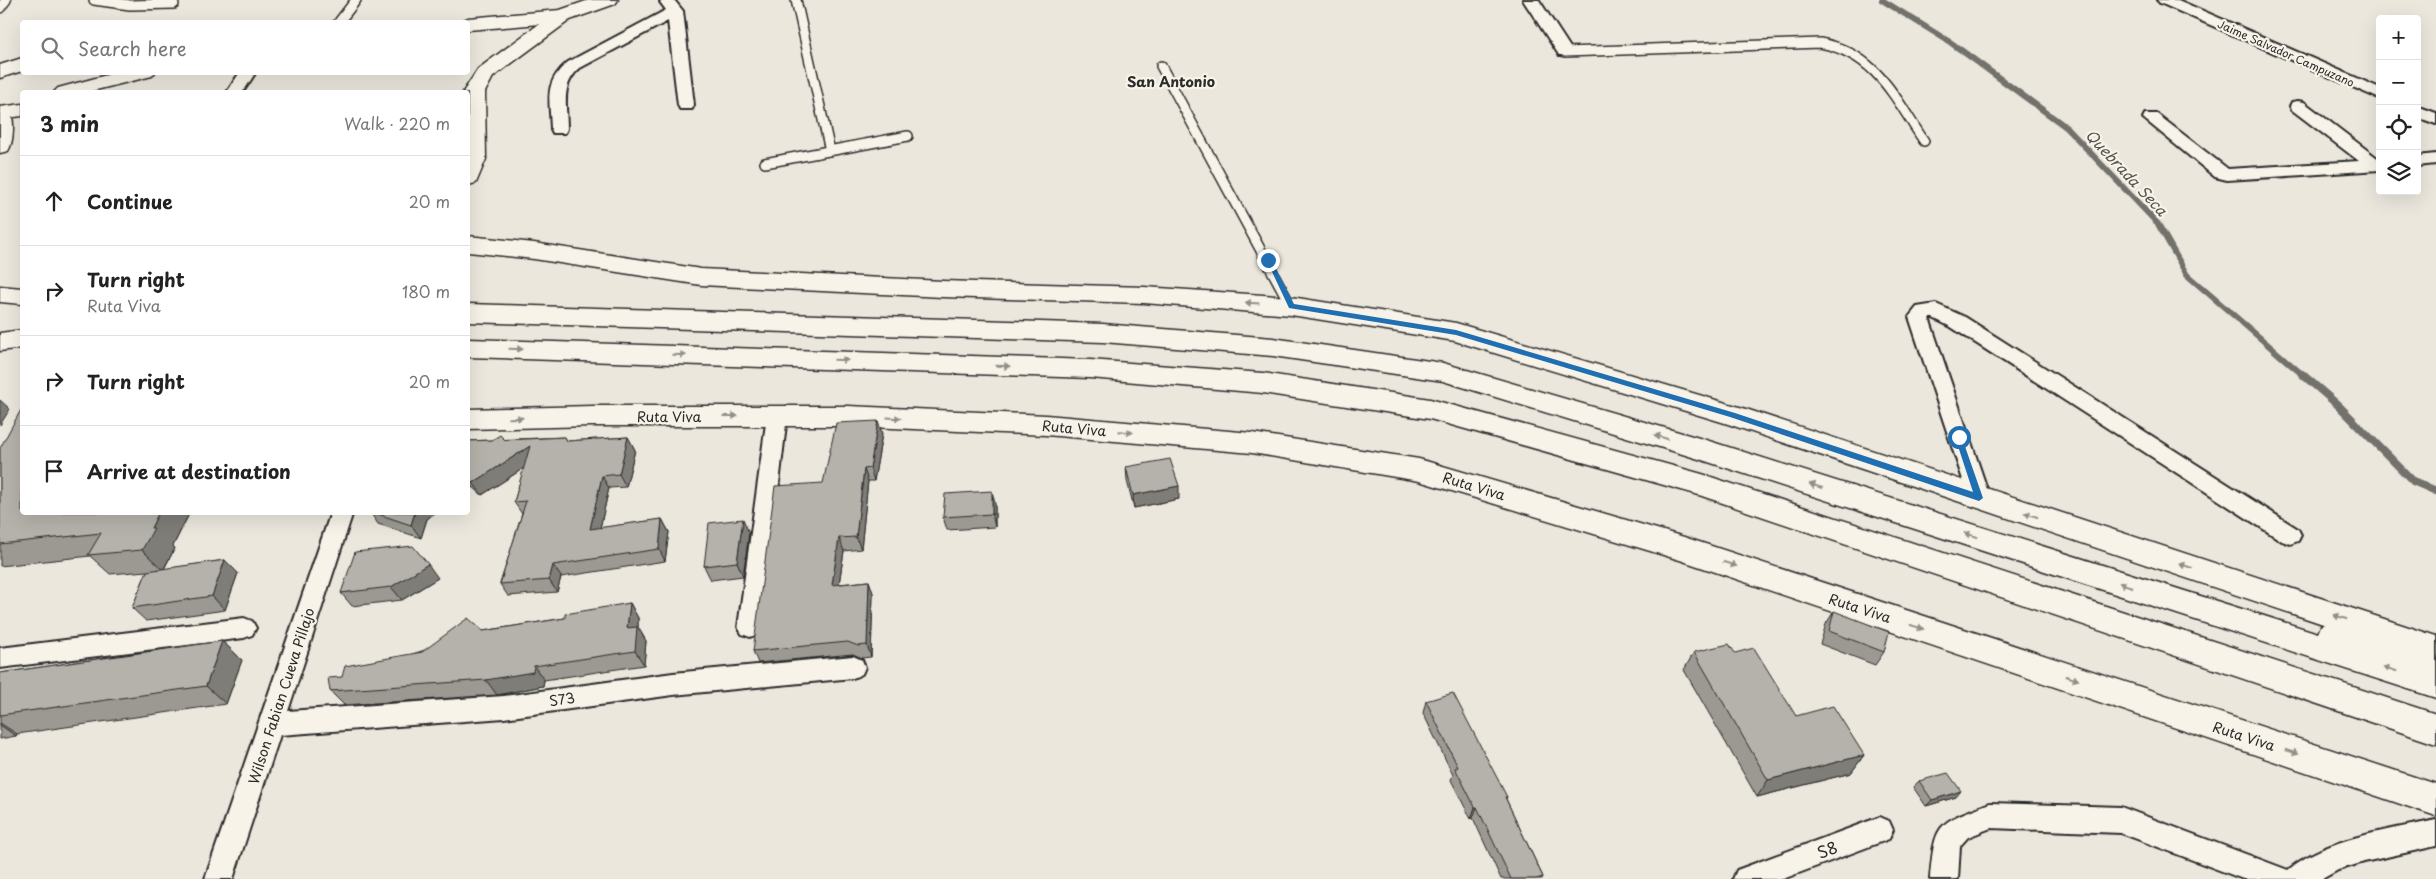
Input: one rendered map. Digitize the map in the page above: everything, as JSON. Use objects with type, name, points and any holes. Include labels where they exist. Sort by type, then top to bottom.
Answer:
[{"type":"main road","points":[[470,24],[563,16],[608,0]]},
{"type":"main road","points":[[470,173],[476,158],[474,92],[485,73],[563,16]]},
{"type":"main road","points":[[0,72],[20,65]]},
{"type":"main road","points":[[68,90],[75,84],[80,75]]},
{"type":"main road","points":[[94,75],[122,77]]},
{"type":"main road","points":[[73,90],[131,75]]},
{"type":"main road","points":[[0,146],[0,113],[20,110]]},
{"type":"main road","points":[[0,151],[20,131]]},
{"type":"main road","points":[[470,244],[534,251],[701,277],[943,289],[1144,295],[1291,306],[1456,332],[1732,415],[2436,649]]},
{"type":"main road","points":[[470,312],[1103,334],[1273,347],[1443,372],[1706,450],[2436,684]]},
{"type":"main road","points":[[0,329],[20,331]]},
{"type":"main road","points":[[0,342],[20,339]]},
{"type":"main road","points":[[470,348],[1090,369],[1263,383],[1430,408],[1702,485],[2436,729]]},
{"type":"main road","name":"Ruta Viva","points":[[470,419],[592,416],[848,416],[1046,425],[1252,443],[1419,470],[1684,549],[2436,800]]},
{"type":"main road","points":[[2205,610],[2436,656]]},
{"type":"street","points":[[1531,0],[1565,52]]},
{"type":"street","name":"Jaime Salvador Campuzano","points":[[2164,0],[2376,92]]},
{"type":"street","points":[[559,129],[558,85],[562,75],[574,65],[671,6],[686,105]]},
{"type":"street","points":[[236,90],[246,75]]},
{"type":"street","points":[[2298,106],[2376,164]]},
{"type":"street","points":[[2421,113],[2436,119]]},
{"type":"street","points":[[2151,118],[2221,173],[2227,175],[2376,165]]},
{"type":"street","points":[[2421,161],[2436,159]]},
{"type":"street","points":[[1979,498],[1919,318],[1924,312],[1936,311],[1958,322],[2290,535]]},
{"type":"street","points":[[750,627],[778,416]]},
{"type":"street","name":"Wilson Fabian Cueva Pillajo","points":[[219,879],[341,515]]},
{"type":"street","points":[[0,658],[244,628]]},
{"type":"street","name":"S73","points":[[271,724],[504,706],[673,684],[853,667]]},
{"type":"street","points":[[1944,879],[1947,841],[1960,828],[1990,815],[2121,820],[2278,879]]},
{"type":"street","name":"S8","points":[[1747,879],[1880,830]]},
{"type":"street","points":[[2298,879],[2316,866],[2341,855],[2436,833]]},
{"type":"lane","points":[[0,8],[6,0]]},
{"type":"lane","points":[[94,0],[130,5],[174,4]]},
{"type":"lane","points":[[341,20],[356,0]]},
{"type":"lane","points":[[796,0],[830,151]]},
{"type":"lane","points":[[1565,52],[1820,43],[1832,45],[1854,53],[1876,73],[1924,141]]},
{"type":"lane","points":[[1161,66],[1291,306]]},
{"type":"lane","points":[[765,163],[908,136]]},
{"type":"building","points":[[20,412],[20,515],[158,515],[151,528],[154,528],[142,550],[88,555],[101,533],[0,544],[0,448]]},
{"type":"building","points":[[878,421],[870,468],[864,469],[856,537],[839,538],[832,585],[869,581],[867,645],[858,646],[848,642],[753,651],[775,486],[823,483],[836,423]]},
{"type":"building","points":[[500,435],[505,440],[565,437],[567,441],[628,437],[619,474],[602,476],[590,529],[662,519],[659,549],[553,565],[549,580],[500,584],[526,501],[514,502],[530,446],[473,483],[470,479],[470,441],[492,440]]},
{"type":"building","points":[[1170,459],[1179,486],[1133,495],[1126,467]]},
{"type":"building","points":[[992,491],[992,514],[943,517],[945,494]]},
{"type":"building","points":[[381,515],[414,515],[411,525]]},
{"type":"building","points":[[743,519],[737,562],[704,566],[709,523]]},
{"type":"building","points":[[413,546],[428,564],[391,587],[341,593],[355,552]]},
{"type":"building","points":[[225,560],[212,596],[132,608],[147,571]]},
{"type":"building","points":[[630,603],[627,628],[637,627],[635,651],[534,666],[533,672],[486,680],[330,691],[328,678],[342,677],[345,666],[422,652],[468,618],[483,631],[565,618],[565,614]]},
{"type":"building","points":[[1834,611],[1889,632],[1884,652],[1829,631]]},
{"type":"building","points":[[222,641],[206,686],[0,715],[0,673]]},
{"type":"building","points":[[1729,644],[1735,653],[1754,648],[1796,716],[1833,706],[1864,755],[1768,780],[1694,652]]},
{"type":"building","points":[[1453,693],[1507,797],[1505,797],[1543,877],[1536,879],[1511,879],[1477,807],[1475,807],[1455,768],[1458,767],[1426,701]]},
{"type":"building","points":[[1948,773],[1961,791],[1932,800],[1919,781]]},
{"type":"waterway","name":"Quebrada Seca","points":[[1882,0],[1950,42],[2066,127],[2158,224],[2187,275],[2303,375]]},
{"type":"waterway","name":"Quebrada Seca","points":[[2302,374],[2339,406],[2413,481],[2436,491]]},
{"type":"district","name":"San Antonio","points":[[1171,81]]},
{"type":"route","points":[[1268,260],[1291,306],[1456,332],[1732,415],[1979,498],[1959,437]]}]
